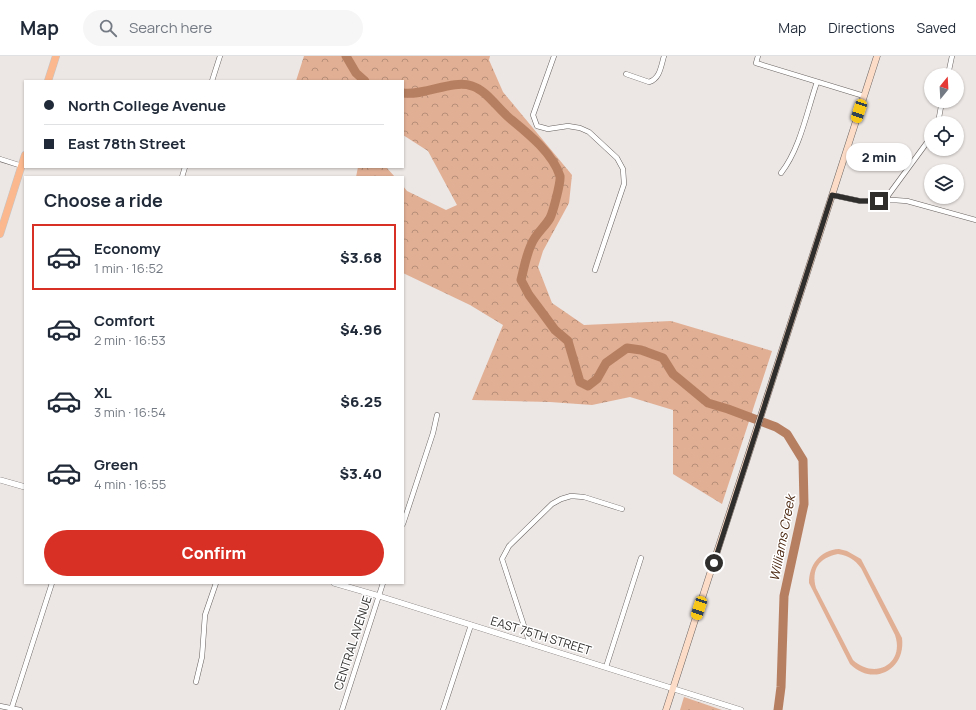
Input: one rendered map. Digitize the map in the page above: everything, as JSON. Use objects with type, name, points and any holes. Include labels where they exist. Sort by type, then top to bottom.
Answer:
[{"type":"main road","points":[[48,80],[56,56]]},
{"type":"main road","points":[[666,710],[877,56]]},
{"type":"main road","points":[[0,234],[24,159]]},
{"type":"street","points":[[212,80],[220,56]]},
{"type":"street","points":[[554,56],[533,115],[537,126],[548,128],[568,126],[580,128],[589,132],[616,158],[623,169],[624,184],[595,270]]},
{"type":"street","points":[[626,74],[649,82],[652,81],[657,77],[664,56]]},
{"type":"street","points":[[758,56],[756,63],[864,96]]},
{"type":"street","points":[[949,68],[952,56]]},
{"type":"street","points":[[781,173],[788,164],[795,149],[817,82]]},
{"type":"street","points":[[884,201],[924,147]]},
{"type":"street","points":[[0,159],[22,166]]},
{"type":"street","points":[[832,195],[860,201],[907,201],[975,219]]},
{"type":"street","points":[[404,521],[433,433],[437,415]]},
{"type":"street","points":[[0,480],[24,487]]},
{"type":"street","points":[[530,644],[502,559],[509,546],[552,504],[562,498],[571,496],[584,497],[622,509]]},
{"type":"street","points":[[606,668],[641,558]]},
{"type":"street","points":[[11,709],[52,584]]},
{"type":"street","points":[[196,682],[202,657],[205,615],[216,584]]},
{"type":"street","name":"EAST 75TH STREET","points":[[337,584],[740,710]]},
{"type":"street","name":"CENTRAL AVENUE","points":[[342,710],[383,584]]},
{"type":"street","points":[[443,710],[471,625]]},
{"type":"street","points":[[0,706],[20,710]]},
{"type":"green space","points":[[304,56],[490,56],[489,60],[503,92],[572,175],[569,203],[543,251],[538,267],[552,303],[584,325],[671,321],[772,351],[722,504],[673,474],[673,410],[630,397],[592,405],[550,402],[472,400],[503,325],[470,305],[404,273],[404,187],[407,191],[446,210],[457,205],[428,151],[404,136],[404,80],[296,80]]},
{"type":"green space","points":[[358,168],[387,168],[394,176],[356,176]]},
{"type":"green space","points":[[839,549],[847,551],[861,559],[902,638],[902,649],[899,659],[886,672],[868,674],[859,671],[850,664],[809,583],[813,565],[821,555],[832,550]],"holes":[[[838,554],[851,558],[861,568],[895,635],[897,645],[896,654],[892,661],[879,669],[870,669],[853,660],[816,588],[815,575],[818,565],[826,558]]]},
{"type":"green space","points":[[684,697],[722,710],[680,710]]},
{"type":"waterway","name":"Williams Creek","points":[[346,56],[356,73],[364,80]]},
{"type":"waterway","name":"Williams Creek","points":[[404,93],[420,92],[464,84],[472,86],[483,92],[533,139],[547,153],[557,168],[560,176],[553,210],[550,218],[535,237],[531,245],[526,258],[521,280],[529,295],[555,330],[568,341],[580,382],[588,386],[597,379],[606,363],[627,348],[641,350],[663,358],[673,374],[708,403],[776,427],[787,434],[803,460],[804,504],[784,596],[781,687],[778,710]]},
{"type":"route","points":[[714,563],[832,195],[860,201],[879,201]]}]
